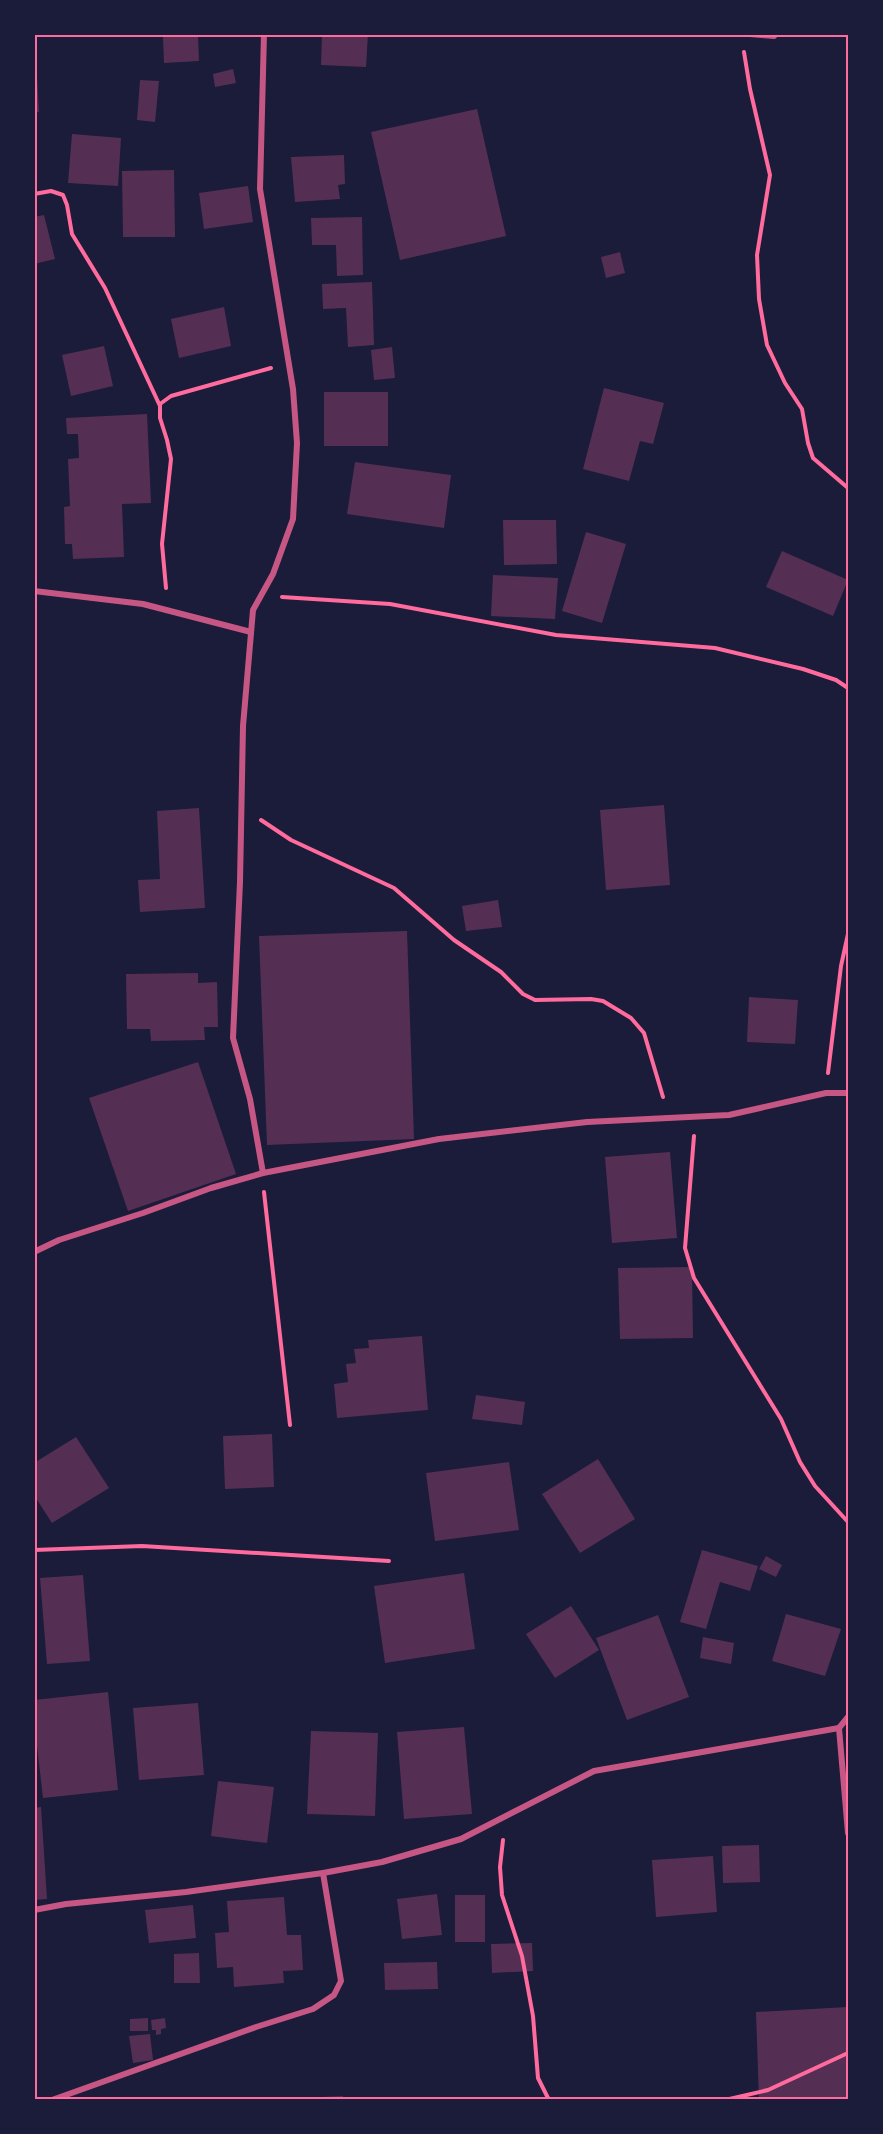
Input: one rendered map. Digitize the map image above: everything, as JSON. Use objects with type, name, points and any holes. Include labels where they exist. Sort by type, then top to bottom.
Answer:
[{"type":"street","points":[[263,1173],[250,1099],[233,1038],[240,882],[243,726],[253,610],[273,574],[293,519],[297,443],[293,389],[260,189],[264,34]]},
{"type":"street","points":[[750,34],[774,36]]},
{"type":"street","points":[[35,593],[143,603],[251,632]]},
{"type":"street","points":[[34,1252],[59,1240],[211,1188],[263,1173],[439,1138],[587,1122],[729,1115],[826,1094],[849,1093]]},
{"type":"street","points":[[34,1910],[66,1904],[186,1892],[323,1873],[382,1862],[460,1839],[594,1770],[839,1728],[849,1717]]},
{"type":"street","points":[[839,1728],[849,1833]]},
{"type":"street","points":[[52,2100],[256,2026],[313,2009],[334,1995],[341,1981],[323,1873]]},
{"type":"path","points":[[742,43],[770,175],[757,255],[759,299],[767,345],[785,383],[802,409],[813,459],[849,488]]},
{"type":"path","points":[[34,194],[51,191],[63,195],[72,234],[105,288],[159,406],[171,459],[162,544],[167,610]]},
{"type":"path","points":[[159,406],[171,396],[289,364]]},
{"type":"path","points":[[261,596],[390,604],[556,635],[715,648],[803,669],[836,680],[849,688]]},
{"type":"path","points":[[241,807],[291,840],[394,888],[454,940],[501,972],[523,994],[535,1000],[591,999],[603,1001],[631,1018],[644,1033],[669,1118]]},
{"type":"path","points":[[826,1094],[841,966],[849,934]]},
{"type":"path","points":[[695,1117],[685,1248],[694,1278],[781,1419],[800,1462],[815,1486],[849,1522]]},
{"type":"path","points":[[263,1173],[290,1425]]},
{"type":"path","points":[[34,1550],[141,1546],[389,1561]]},
{"type":"path","points":[[506,1815],[500,1867],[502,1895],[522,1956],[533,2016],[538,2078],[549,2100]]},
{"type":"path","points":[[725,2100],[768,2090],[849,2053]]},
{"type":"building","points":[[322,34],[368,34],[366,67],[321,65]]},
{"type":"building","points":[[198,35],[199,61],[164,63],[163,37]]},
{"type":"building","points":[[34,57],[36,57],[39,112],[34,112]]},
{"type":"building","points":[[233,69],[236,83],[215,87],[213,74]]},
{"type":"building","points":[[140,80],[159,81],[155,122],[137,120]]},
{"type":"building","points":[[477,109],[506,236],[400,260],[371,132]]},
{"type":"building","points":[[72,134],[121,138],[118,186],[68,183]]},
{"type":"building","points":[[344,155],[345,184],[338,185],[340,199],[295,202],[291,157]]},
{"type":"building","points":[[174,170],[175,237],[123,237],[122,171]]},
{"type":"building","points":[[248,186],[253,222],[204,229],[199,193]]},
{"type":"building","points":[[44,215],[55,259],[34,264],[34,217]]},
{"type":"building","points":[[362,217],[363,275],[337,276],[336,245],[312,245],[311,218]]},
{"type":"building","points":[[620,252],[625,273],[606,278],[601,257]]},
{"type":"building","points":[[372,282],[374,345],[348,347],[346,308],[323,309],[322,284]]},
{"type":"building","points":[[224,307],[231,346],[179,358],[171,319]]},
{"type":"building","points":[[104,346],[113,386],[71,396],[62,355]]},
{"type":"building","points":[[392,347],[395,378],[374,380],[371,350]]},
{"type":"building","points":[[604,388],[664,403],[653,444],[640,441],[629,481],[583,469]]},
{"type":"building","points":[[324,392],[388,392],[388,446],[324,446]]},
{"type":"building","points":[[147,414],[151,503],[122,504],[124,557],[73,559],[72,544],[65,544],[64,507],[70,506],[68,459],[79,458],[78,434],[67,434],[66,418]]},
{"type":"building","points":[[355,462],[451,475],[444,528],[347,514]]},
{"type":"building","points":[[503,520],[556,520],[557,564],[504,565]]},
{"type":"building","points":[[586,532],[626,544],[602,623],[562,611]]},
{"type":"building","points":[[782,551],[848,580],[833,616],[766,587]]},
{"type":"building","points":[[493,575],[558,578],[555,619],[491,616]]},
{"type":"building","points":[[664,805],[670,885],[606,890],[600,810]]},
{"type":"building","points":[[199,808],[205,908],[140,912],[138,880],[160,879],[157,811]]},
{"type":"building","points":[[498,900],[502,927],[466,931],[462,906]]},
{"type":"building","points":[[407,931],[414,1139],[267,1145],[259,936]]},
{"type":"building","points":[[198,973],[198,983],[217,982],[218,1027],[204,1027],[205,1040],[151,1041],[150,1029],[127,1029],[126,974]]},
{"type":"building","points":[[749,997],[798,1000],[795,1044],[747,1042]]},
{"type":"building","points":[[198,1062],[236,1174],[128,1211],[89,1098]]},
{"type":"building","points":[[670,1152],[677,1238],[612,1243],[605,1157]]},
{"type":"building","points":[[692,1267],[693,1338],[620,1339],[618,1268]]},
{"type":"building","points":[[422,1336],[428,1410],[337,1418],[334,1384],[348,1382],[346,1364],[356,1363],[354,1349],[369,1348],[368,1340]]},
{"type":"building","points":[[476,1395],[525,1402],[522,1425],[472,1419]]},
{"type":"building","points":[[272,1434],[274,1487],[225,1489],[223,1436]]},
{"type":"building","points":[[76,1437],[109,1488],[52,1523],[34,1495],[34,1463]]},
{"type":"building","points":[[598,1459],[635,1519],[580,1553],[542,1494]]},
{"type":"building","points":[[509,1462],[519,1530],[435,1541],[426,1473]]},
{"type":"building","points":[[702,1550],[758,1566],[750,1591],[720,1582],[706,1629],[680,1622]]},
{"type":"building","points":[[766,1556],[782,1565],[776,1577],[759,1569]]},
{"type":"building","points":[[464,1573],[475,1649],[385,1663],[374,1586]]},
{"type":"building","points":[[83,1575],[90,1661],[47,1664],[40,1578]]},
{"type":"building","points":[[571,1606],[599,1650],[555,1678],[526,1634]]},
{"type":"building","points":[[786,1614],[841,1629],[825,1676],[772,1661]]},
{"type":"building","points":[[658,1615],[689,1697],[627,1720],[596,1638]]},
{"type":"building","points":[[703,1637],[734,1643],[731,1664],[700,1658]]},
{"type":"building","points":[[108,1692],[118,1790],[43,1798],[34,1720],[34,1700]]},
{"type":"building","points":[[198,1703],[204,1775],[139,1780],[133,1708]]},
{"type":"building","points":[[464,1727],[472,1814],[404,1819],[397,1732]]},
{"type":"building","points":[[311,1731],[378,1733],[375,1816],[307,1814]]},
{"type":"building","points":[[218,1781],[274,1787],[267,1843],[211,1836]]},
{"type":"building","points":[[41,1807],[47,1899],[34,1900],[34,1808]]},
{"type":"building","points":[[759,1845],[760,1882],[723,1883],[722,1846]]},
{"type":"building","points":[[713,1856],[717,1912],[656,1917],[652,1860]]},
{"type":"building","points":[[437,1894],[442,1935],[402,1939],[397,1899]]},
{"type":"building","points":[[455,1895],[485,1895],[485,1942],[455,1942]]},
{"type":"building","points":[[284,1897],[287,1935],[301,1935],[303,1970],[283,1971],[284,1983],[234,1987],[233,1967],[217,1968],[215,1933],[229,1932],[227,1901]]},
{"type":"building","points":[[193,1905],[196,1938],[149,1943],[145,1910]]},
{"type":"building","points":[[532,1943],[533,1971],[492,1973],[491,1944]]},
{"type":"building","points":[[199,1953],[200,1983],[174,1983],[174,1954]]},
{"type":"building","points":[[437,1962],[438,1989],[385,1990],[384,1963]]},
{"type":"building","points":[[848,2007],[848,2100],[759,2100],[756,2012]]},
{"type":"building","points":[[148,2018],[148,2031],[130,2031],[130,2019]]},
{"type":"building","points":[[165,2018],[166,2028],[161,2029],[161,2034],[156,2035],[156,2030],[152,2030],[151,2020]]},
{"type":"building","points":[[150,2034],[153,2060],[133,2063],[129,2036]]},
{"type":"building","points":[[343,2096],[343,2100],[301,2100],[301,2098]]}]
